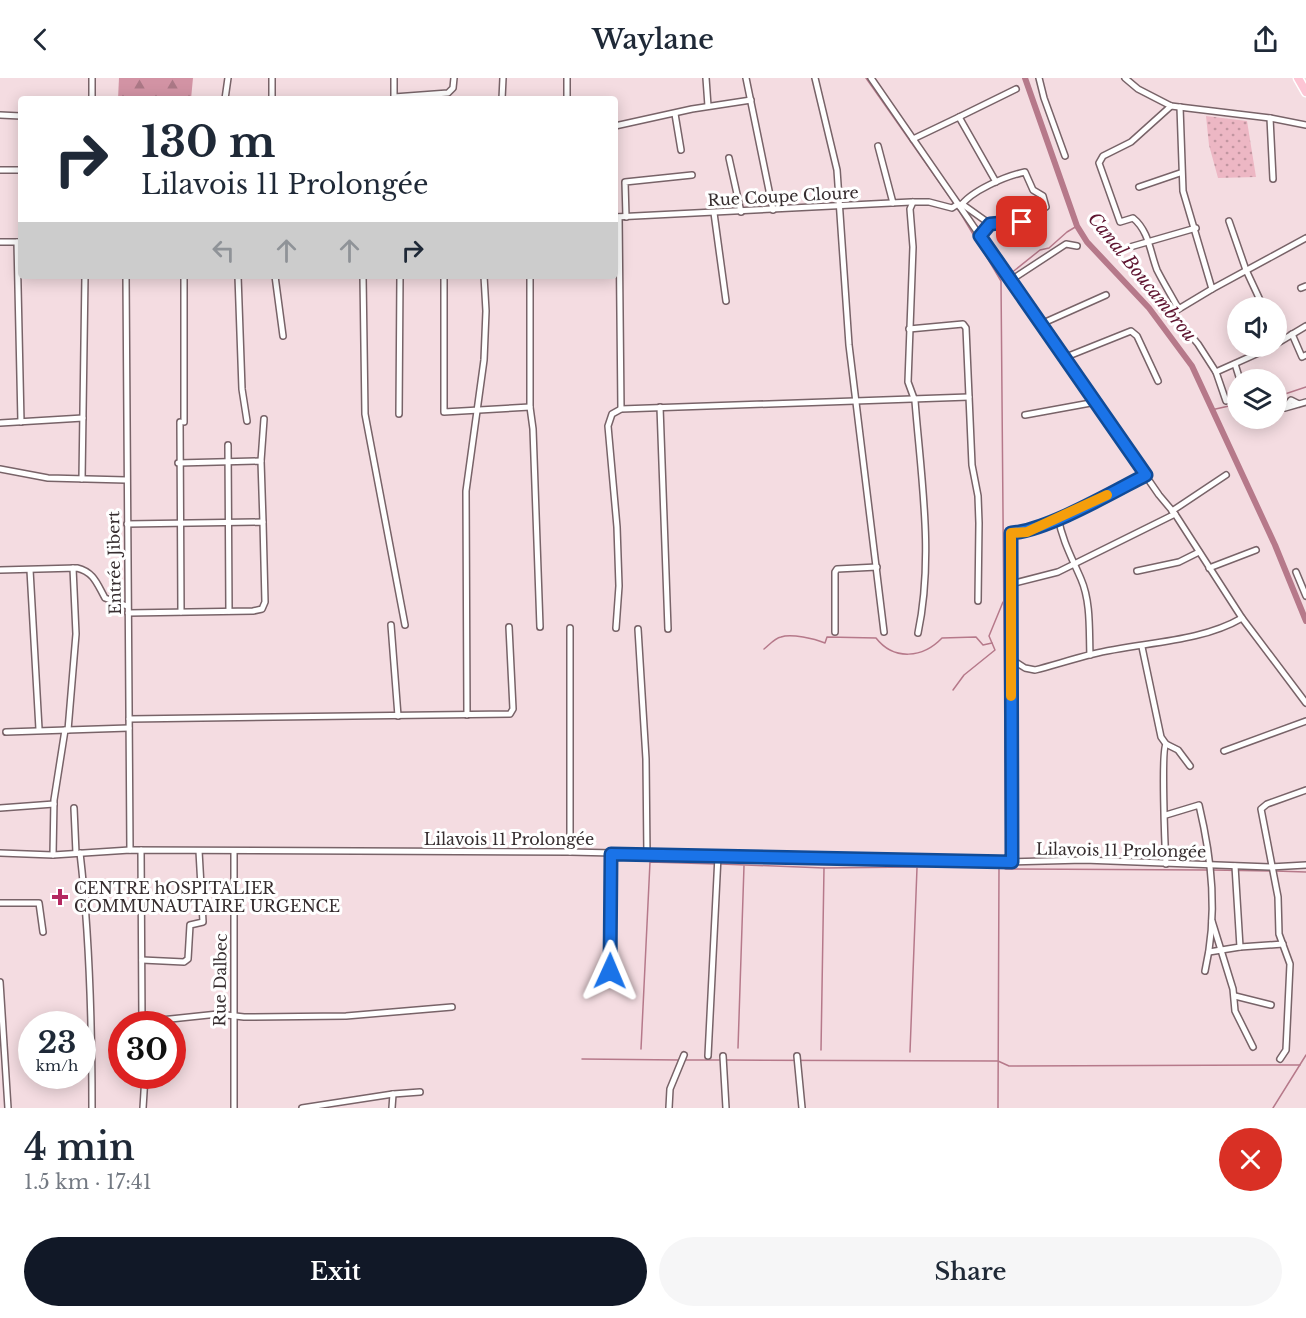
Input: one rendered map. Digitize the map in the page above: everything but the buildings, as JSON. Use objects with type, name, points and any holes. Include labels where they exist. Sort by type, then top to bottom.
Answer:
[{"type":"main road","points":[[1298,78],[1306,92]]},
{"type":"street","points":[[92,78],[92,96]]},
{"type":"street","points":[[225,96],[228,78]]},
{"type":"street","points":[[272,78],[272,96]]},
{"type":"street","points":[[394,78],[394,96]]},
{"type":"street","points":[[416,96],[448,93],[453,88],[454,78]]},
{"type":"street","points":[[502,96],[503,78]]},
{"type":"street","points":[[567,78],[567,96]]},
{"type":"street","points":[[706,78],[708,106]]},
{"type":"street","points":[[746,78],[773,210]]},
{"type":"street","points":[[815,78],[830,130],[837,170],[849,345],[884,632]]},
{"type":"street","points":[[872,78],[958,206],[1174,513],[1242,618],[1306,703]]},
{"type":"street","points":[[1039,78],[1065,156]]},
{"type":"street","points":[[1125,78],[1138,89],[1171,106],[1270,118],[1306,125]]},
{"type":"street","points":[[913,140],[1016,89]]},
{"type":"street","points":[[618,125],[708,106],[751,100]]},
{"type":"street","points":[[1171,106],[1131,142],[1103,156],[1100,163],[1120,222],[1128,218],[1135,219],[1148,240],[1156,266],[1178,308]]},
{"type":"street","points":[[1180,107],[1180,172],[1183,191],[1196,228],[1212,289]]},
{"type":"street","points":[[675,114],[681,150]]},
{"type":"street","points":[[0,115],[18,116]]},
{"type":"street","points":[[959,117],[996,182]]},
{"type":"street","points":[[1270,118],[1273,179]]},
{"type":"street","points":[[878,146],[893,203]]},
{"type":"street","points":[[729,158],[741,212]]},
{"type":"street","points":[[0,170],[18,170]]},
{"type":"street","points":[[1025,172],[1034,190],[1043,196],[1046,207],[1016,227],[1000,223],[990,224],[958,206],[966,197],[996,182],[1025,172]]},
{"type":"street","points":[[1139,187],[1180,172]]},
{"type":"street","points":[[626,217],[625,182],[693,175]]},
{"type":"street","points":[[913,202],[910,209],[913,247],[908,382],[915,401],[926,554],[925,601],[918,633]]},
{"type":"street","name":"Rue Coupe Cloure","points":[[618,217],[913,202],[958,206]]},
{"type":"street","points":[[714,213],[726,301]]},
{"type":"street","points":[[1229,221],[1246,270],[1259,297]]},
{"type":"street","points":[[980,236],[990,224]]},
{"type":"street","points":[[1130,247],[1196,228]]},
{"type":"street","points":[[1226,401],[1216,372],[1198,344],[1172,316],[1172,313],[1306,238]]},
{"type":"street","points":[[0,242],[18,242]]},
{"type":"street","points":[[1011,280],[1066,244],[1077,246]]},
{"type":"street","points":[[618,265],[621,409]]},
{"type":"street","points":[[19,279],[21,422]]},
{"type":"street","points":[[82,479],[85,279]]},
{"type":"street","name":"Entrée Jibert","points":[[126,279],[130,850]]},
{"type":"street","points":[[181,612],[178,463],[182,422],[184,279]]},
{"type":"street","points":[[238,279],[242,389],[247,421]]},
{"type":"street","points":[[275,279],[283,336]]},
{"type":"street","points":[[363,279],[365,414],[405,625]]},
{"type":"street","points":[[399,414],[400,279]]},
{"type":"street","points":[[444,279],[444,412],[530,407]]},
{"type":"street","points":[[467,715],[466,491],[478,409],[485,332],[484,279]]},
{"type":"street","points":[[530,279],[530,407],[533,429],[540,627]]},
{"type":"street","points":[[1041,324],[1106,295]]},
{"type":"street","points":[[909,329],[965,325],[972,465],[979,505],[978,601]]},
{"type":"street","points":[[1287,337],[1306,326]]},
{"type":"street","points":[[1066,357],[1131,331],[1137,336],[1158,381]]},
{"type":"street","points":[[1292,334],[1302,357],[1306,355]]},
{"type":"street","points":[[1216,372],[1250,357]]},
{"type":"street","points":[[1235,364],[1237,369]]},
{"type":"street","points":[[616,628],[619,586],[617,527],[608,426],[612,414],[621,409],[660,407],[855,399],[915,401],[969,397]]},
{"type":"street","points":[[1025,415],[1096,402]]},
{"type":"street","points":[[1299,404],[1306,402]]},
{"type":"street","points":[[660,407],[668,629]]},
{"type":"street","points":[[0,423],[82,418]]},
{"type":"street","points":[[0,570],[73,568],[86,570],[93,576],[105,598],[128,609],[229,612],[253,611],[264,607],[261,461],[264,419]]},
{"type":"street","points":[[228,445],[229,612]]},
{"type":"street","points":[[178,463],[261,461]]},
{"type":"street","points":[[0,470],[48,478],[126,480]]},
{"type":"street","points":[[1012,862],[1011,533],[1027,532],[1146,475]]},
{"type":"street","points":[[1011,584],[1046,577],[1074,564],[1174,513],[1226,475]]},
{"type":"street","points":[[1058,517],[1062,539],[1085,591],[1090,655]]},
{"type":"street","points":[[127,524],[263,522]]},
{"type":"street","points":[[1209,568],[1256,550]]},
{"type":"street","points":[[1137,571],[1179,562],[1199,552]]},
{"type":"street","points":[[835,632],[835,572],[837,569],[877,567]]},
{"type":"street","points":[[53,855],[54,804],[66,730],[76,634],[73,568]]},
{"type":"street","points":[[30,570],[39,729]]},
{"type":"street","points":[[1296,572],[1306,596]]},
{"type":"street","points":[[1011,659],[1025,668],[1035,670],[1090,655],[1142,647],[1226,627],[1242,618]]},
{"type":"street","points":[[391,625],[398,716]]},
{"type":"street","points":[[129,719],[507,715],[512,712],[509,627]]},
{"type":"street","points":[[570,628],[570,852]]},
{"type":"street","points":[[638,629],[646,759],[647,855]]},
{"type":"street","points":[[1142,647],[1161,737],[1166,744],[1178,750],[1190,766]]},
{"type":"street","points":[[1224,751],[1306,721]]},
{"type":"street","points":[[6,732],[39,729],[129,728]]},
{"type":"street","points":[[1166,744],[1163,748],[1162,770],[1166,815],[1166,864]]},
{"type":"street","points":[[1280,1059],[1286,1050],[1290,963],[1279,933],[1278,897],[1270,867],[1261,809],[1267,804],[1306,790]]},
{"type":"street","points":[[0,808],[54,804]]},
{"type":"street","points":[[1166,815],[1199,805],[1211,865],[1214,896],[1209,952],[1204,971]]},
{"type":"street","points":[[74,808],[86,902],[93,1046],[92,1108]]},
{"type":"street","name":"Lilavois 11 Prolongée","points":[[0,853],[53,855],[130,850],[570,852],[1002,862],[1084,860],[1270,867],[1306,865]]},
{"type":"street","points":[[141,850],[142,1011]]},
{"type":"street","points":[[142,960],[184,962],[188,959],[190,925],[203,922],[199,851]]},
{"type":"street","name":"Rue Dalbec","points":[[234,852],[234,1108]]},
{"type":"street","points":[[610,971],[611,854]]},
{"type":"street","points":[[708,1056],[718,856]]},
{"type":"street","points":[[1235,866],[1240,947]]},
{"type":"street","points":[[0,903],[39,903],[43,932]]},
{"type":"street","points":[[1211,916],[1235,996],[1235,1011],[1253,1047]]},
{"type":"street","points":[[1209,952],[1221,948],[1283,944]]},
{"type":"street","points":[[0,982],[8,1108]]},
{"type":"street","points":[[1235,996],[1271,1005]]},
{"type":"street","points":[[186,1019],[233,1015],[346,1016],[452,1007]]},
{"type":"street","points":[[669,1108],[670,1089],[684,1055]]},
{"type":"street","points":[[723,1056],[726,1108]]},
{"type":"street","points":[[797,1056],[802,1108]]},
{"type":"street","points":[[143,1108],[144,1089]]},
{"type":"street","points":[[302,1108],[420,1092]]},
{"type":"street","points":[[392,1108],[393,1094]]},
{"type":"shaded area","points":[[1206,116],[1247,121],[1256,177],[1218,178],[1209,145]]},
{"type":"green space","points":[[119,78],[193,78],[191,96],[118,96]]},
{"type":"waterway","points":[[866,78],[958,209],[1001,281],[1006,860]]},
{"type":"waterway","name":"Canal Boucambrou","points":[[1025,78],[1077,226],[1087,242],[1149,308],[1192,366],[1275,545],[1306,621]]},
{"type":"waterway","points":[[1010,274],[1040,250],[1049,248],[1077,226]]},
{"type":"waterway","points":[[1287,393],[1306,387]]},
{"type":"waterway","points":[[1211,410],[1227,406]]},
{"type":"waterway","points":[[953,690],[964,675],[995,650],[989,636],[1003,602]]},
{"type":"waterway","points":[[764,649],[785,636],[809,638],[825,643],[827,637],[876,638],[891,651],[909,654],[926,650],[942,638],[976,637],[983,645],[992,643]]},
{"type":"waterway","points":[[641,1049],[650,862],[716,864]]},
{"type":"waterway","points":[[721,864],[824,868],[999,866],[1006,869],[1207,870]]},
{"type":"waterway","points":[[738,1048],[744,866]]},
{"type":"waterway","points":[[998,1108],[999,866]]},
{"type":"waterway","points":[[821,1050],[824,868]]},
{"type":"waterway","points":[[910,1052],[917,868]]},
{"type":"waterway","points":[[1212,870],[1270,871]]},
{"type":"waterway","points":[[1275,871],[1306,872]]},
{"type":"waterway","points":[[1273,1108],[1306,1055]]},
{"type":"waterway","points":[[582,1059],[680,1060]]},
{"type":"waterway","points":[[685,1060],[722,1060]]},
{"type":"waterway","points":[[727,1060],[998,1061],[1009,1066],[1300,1065]]},
{"type":"slow traffic","points":[[1011,696],[1011,533],[1027,532],[1107,495]]},
{"type":"place","name":"CENTRE hOSPITALIER COMMUNAUTAIRE URGENCE","points":[[60,897]]},
{"type":"route","points":[[610,971],[611,854],[1012,862],[1011,533],[1027,532],[1097,501],[1146,475],[980,236],[990,224],[1007,223],[1016,227],[1022,222]]}]
